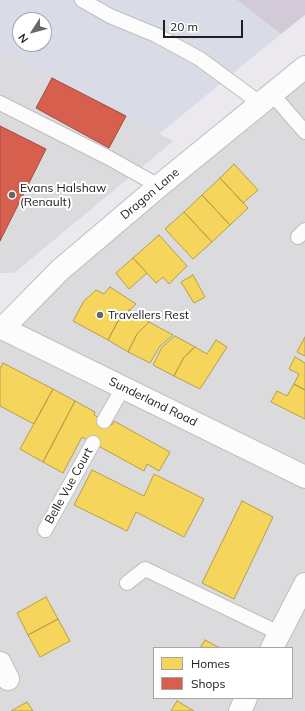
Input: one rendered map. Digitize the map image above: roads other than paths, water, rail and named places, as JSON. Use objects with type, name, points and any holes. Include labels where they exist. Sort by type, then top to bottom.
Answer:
[{"type":"street","name":"Dragon Lane","points":[[1,328],[60,270],[159,186],[305,67]]},
{"type":"street","name":"Sunderland Road","points":[[1,328],[305,477]]},
{"type":"street","points":[[275,641],[305,584]]},
{"type":"street","points":[[240,711],[246,699]]},
{"type":"lane","points":[[82,0],[110,16],[156,35],[200,59],[266,99],[305,132]]},
{"type":"lane","points":[[0,103],[110,158],[159,186]]},
{"type":"lane","points":[[104,421],[123,388]]},
{"type":"lane","name":"Belle Vue Court","points":[[45,530],[92,443]]},
{"type":"lane","points":[[127,584],[145,569],[275,641]]},
{"type":"place","name":"Evans Halshaw (Renault)","points":[[12,195]]},
{"type":"place","name":"Travellers Rest","points":[[100,315]]}]
